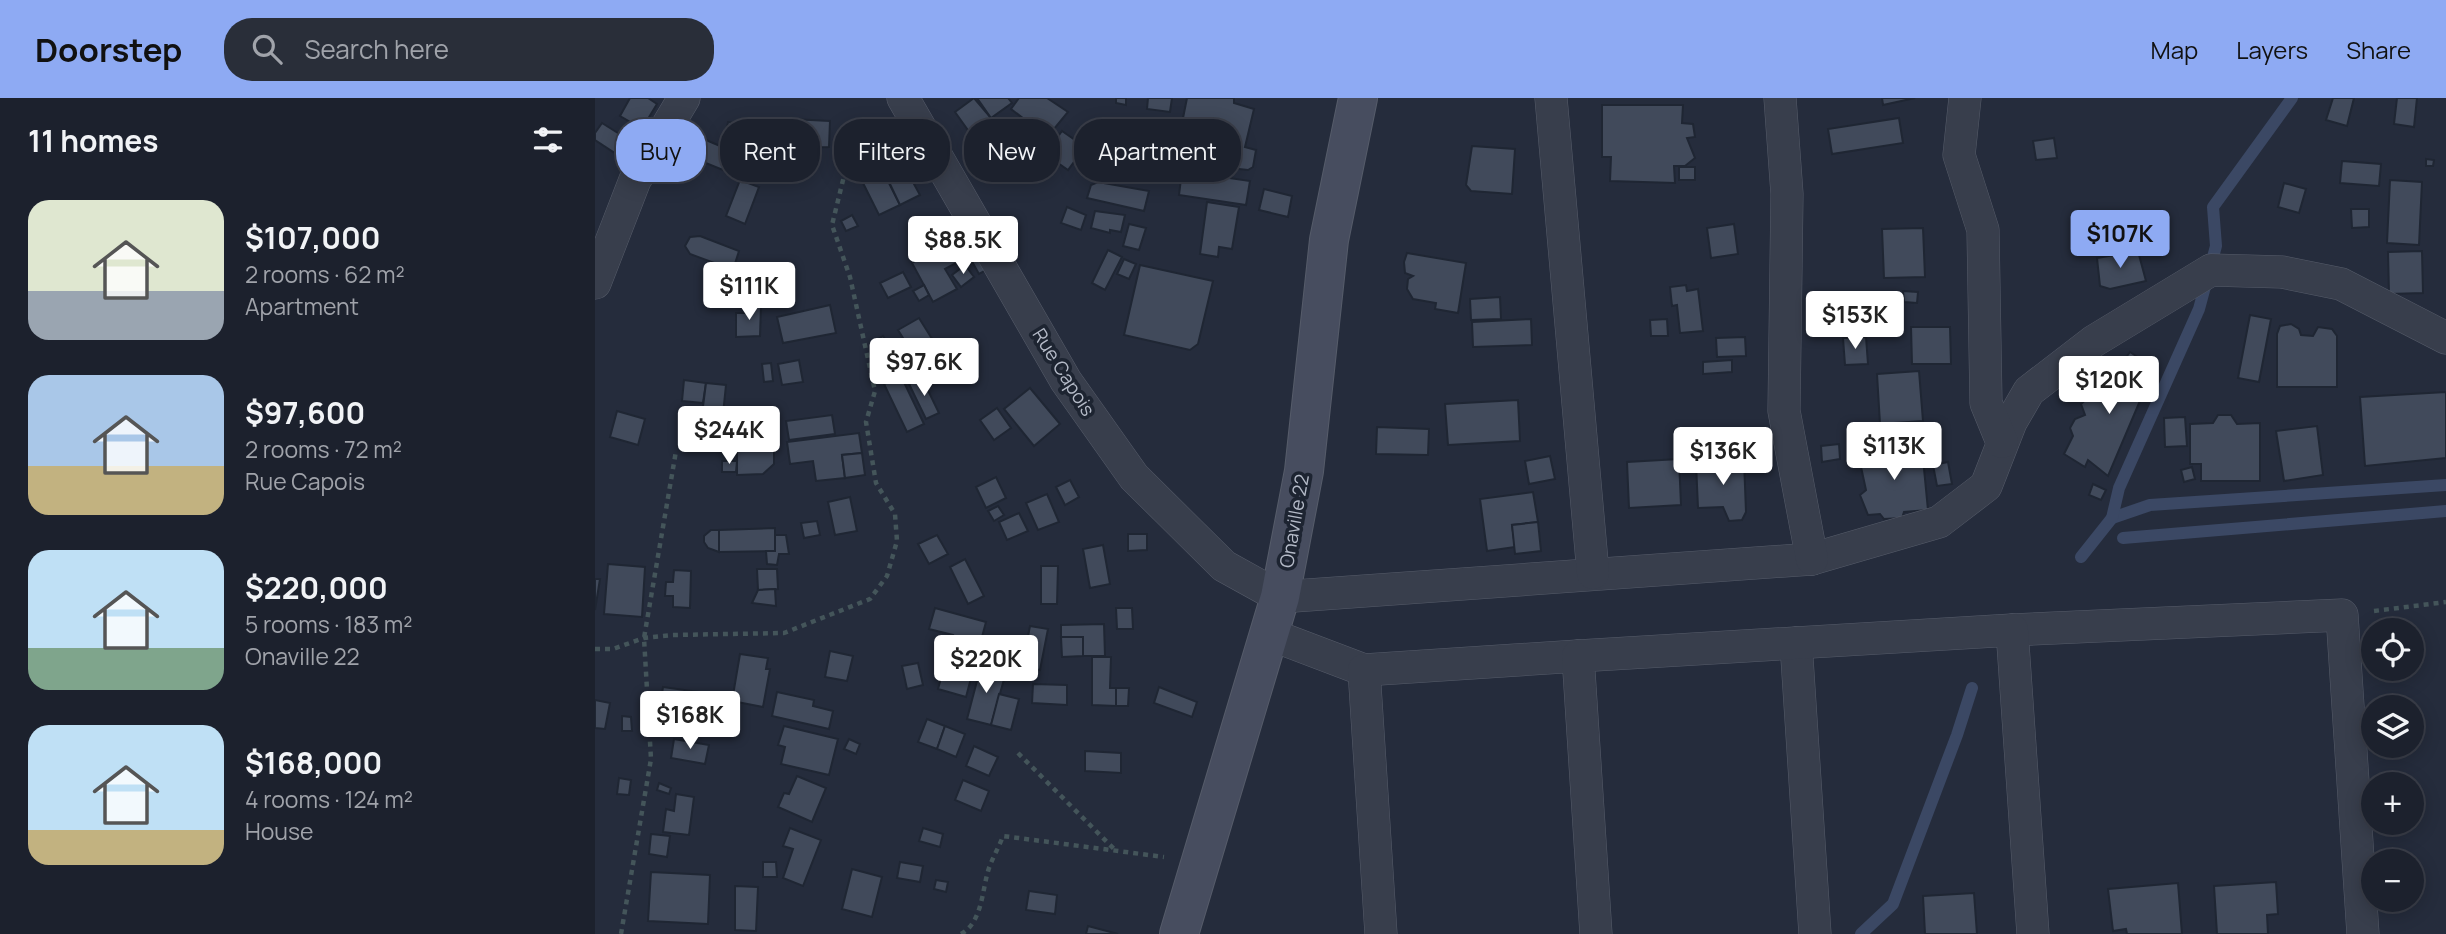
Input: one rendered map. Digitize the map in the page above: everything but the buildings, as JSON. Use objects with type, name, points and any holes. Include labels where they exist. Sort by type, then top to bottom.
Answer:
[{"type":"street","points":[[595,283],[635,180],[684,98]]},
{"type":"street","name":"Onaville 22","points":[[1179,934],[1203,864],[1280,597],[1304,471],[1329,240],[1358,98]]},
{"type":"street","points":[[1551,98],[1593,573]]},
{"type":"street","points":[[1780,98],[1787,194],[1784,411],[1812,559]]},
{"type":"street","points":[[1965,98],[1959,155],[1983,230],[1986,403],[2002,442]]},
{"type":"street","name":"Rue Capois","points":[[893,108],[1066,381],[1134,477],[1224,566],[1280,597]]},
{"type":"street","points":[[1280,597],[1812,559],[1939,522],[1986,486],[2002,442],[2029,391],[2094,341],[2211,270],[2282,272],[2341,284],[2446,338]]},
{"type":"street","points":[[1269,634],[1364,670],[2012,630],[2342,615],[2363,934]]},
{"type":"street","points":[[2012,630],[2033,934]]},
{"type":"street","points":[[1796,643],[1815,934]]},
{"type":"street","points":[[1578,656],[1596,934]]},
{"type":"street","points":[[1364,670],[1381,934]]},
{"type":"path","points":[[595,649],[613,649],[643,638],[784,633],[870,598],[887,576],[897,541],[895,514],[876,483],[866,422],[875,391],[850,277],[832,225],[844,176],[893,108]]},
{"type":"path","points":[[621,934],[651,759],[643,638],[676,451]]},
{"type":"path","points":[[2342,615],[2446,602]]},
{"type":"path","points":[[1018,753],[1115,849]]},
{"type":"path","points":[[961,934],[966,931],[979,909],[989,867],[1003,836],[1115,849],[1203,864]]},
{"type":"waterway","points":[[2081,557],[2112,518],[2119,488],[2199,309],[2216,246],[2213,207],[2292,98]]},
{"type":"waterway","points":[[2112,518],[2150,505],[2446,485]]},
{"type":"waterway","points":[[2123,538],[2446,511]]},
{"type":"waterway","points":[[1861,934],[1893,904],[1972,688]]}]
